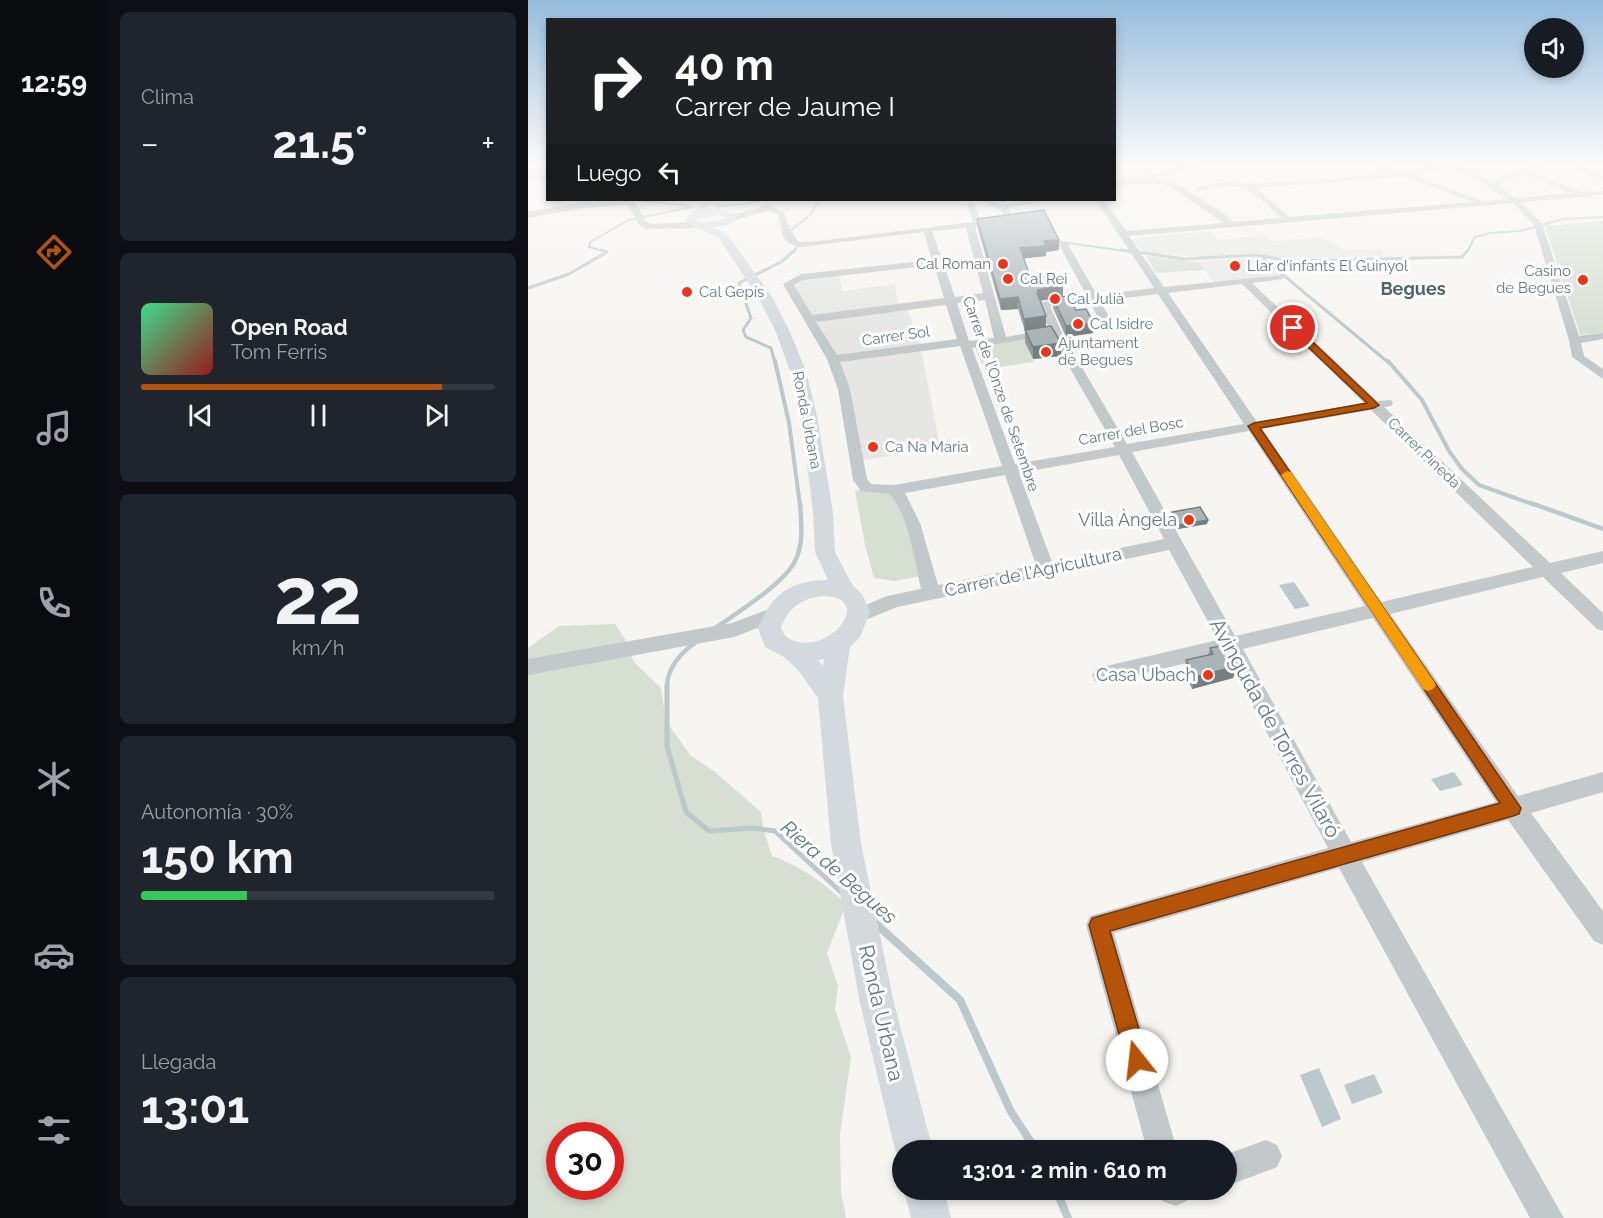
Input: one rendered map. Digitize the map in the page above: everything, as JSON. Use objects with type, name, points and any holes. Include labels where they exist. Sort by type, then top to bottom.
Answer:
[{"type":"main road","points":[[704,221],[722,235],[725,221]]},
{"type":"main road","name":"Ronda Urbana","points":[[722,235],[749,274],[783,332],[798,371],[817,465],[825,552],[851,601],[852,630],[839,642],[830,696],[846,844],[877,1003],[911,1140]]},
{"type":"main road","points":[[772,638],[771,626],[775,614],[813,574],[825,552]]},
{"type":"main road","points":[[794,596],[817,588],[832,588],[851,601]]},
{"type":"main road","name":"Ronda Urbana","points":[[772,638],[780,647],[793,652],[807,663],[830,696]]},
{"type":"main road","points":[[793,652],[814,652],[839,642]]},
{"type":"main road","points":[[926,1200],[931,1218]]},
{"type":"street","points":[[642,221],[645,226],[673,227],[687,221]]},
{"type":"street","points":[[782,221],[785,235],[795,246],[1010,221]]},
{"type":"street","points":[[974,221],[988,296],[1001,341]]},
{"type":"street","points":[[1115,221],[1377,610],[1513,808],[1603,932]]},
{"type":"street","points":[[1226,221],[1231,225]]},
{"type":"street","points":[[1125,234],[1278,221]]},
{"type":"street","points":[[1534,221],[1538,225],[1575,340],[1578,357],[1603,375]]},
{"type":"street","name":"Carrer de l'Onze de Setembre","points":[[927,229],[964,343],[1046,569]]},
{"type":"street","points":[[1064,245],[1091,299],[1110,329]]},
{"type":"street","name":"Carrer del Bosc","points":[[938,262],[811,276],[791,281],[788,284],[833,359],[843,389],[860,480],[866,488],[894,490],[1380,404]]},
{"type":"street","points":[[1091,299],[1279,277]]},
{"type":"street","name":"Carrer Pineda","points":[[1245,282],[1380,404],[1545,570],[1603,624]]},
{"type":"street","points":[[810,318],[988,296]]},
{"type":"street","name":"Avinguda de Torres Vilaró","points":[[1091,299],[1044,304],[1056,331],[1548,1218]]},
{"type":"street","name":"Carrer Sol","points":[[833,359],[964,343],[1001,341],[1056,331]]},
{"type":"street","points":[[1575,340],[1603,336]]},
{"type":"street","points":[[894,490],[900,495],[909,514],[931,593]]},
{"type":"street","name":"Carrer de l'Agricultura","points":[[851,601],[893,601],[1174,543]]},
{"type":"street","points":[[1102,675],[1603,557]]},
{"type":"street","points":[[528,667],[726,631],[775,614]]},
{"type":"street","points":[[726,631],[772,638]]},
{"type":"street","points":[[1159,1140],[1099,925],[1603,782]]},
{"type":"street","points":[[1237,1166],[1266,1156]]},
{"type":"shaded area","name":"Casino de Begues","points":[[1603,221],[1603,333],[1580,335],[1545,226]]},
{"type":"shaded area","points":[[1210,231],[1218,240],[1266,235],[1272,241],[1323,237],[1345,250],[1381,250],[1384,255],[1323,258],[1271,257],[1254,253],[1199,257],[1143,252],[1133,238]]},
{"type":"shaded area","points":[[1146,256],[1199,262],[1205,270],[1156,273]]},
{"type":"shaded area","name":"Llar d'infants El Guinyol","points":[[1256,256],[1279,275],[1214,282],[1199,262]]},
{"type":"shaded area","points":[[839,272],[842,291],[895,284],[898,306],[906,305],[921,347],[940,448],[857,461],[844,389],[791,281]]},
{"type":"shaded area","points":[[1025,339],[1034,362],[984,369],[974,345]]},
{"type":"shaded area","points":[[866,488],[894,490],[926,575],[895,581],[874,578],[855,491]]},
{"type":"shaded area","points":[[1294,582],[1310,606],[1295,609],[1279,585]]},
{"type":"shaded area","points":[[615,624],[625,639],[634,662],[661,688],[666,721],[691,756],[715,772],[761,812],[772,856],[812,876],[846,904],[827,953],[838,986],[835,1009],[851,1057],[840,1134],[841,1192],[846,1218],[528,1218],[528,648],[559,626]]},
{"type":"shaded area","points":[[1454,772],[1463,785],[1440,791],[1431,779]]},
{"type":"shaded area","points":[[1319,1068],[1341,1119],[1322,1127],[1300,1075]]},
{"type":"shaded area","points":[[1374,1074],[1383,1093],[1352,1104],[1344,1085]]},
{"type":"building","points":[[978,221],[1049,221],[1059,240],[1044,241],[1046,246],[1020,248],[1031,279],[1058,276],[1063,285],[1038,290],[1037,293],[1046,316],[1024,319],[1018,297],[1000,299]]},
{"type":"building","points":[[1068,296],[1076,310],[1086,309],[1094,323],[1066,326],[1053,298]]},
{"type":"building","points":[[1051,326],[1061,343],[1033,347],[1025,330]]},
{"type":"building","points":[[1200,507],[1208,520],[1179,525],[1172,512]]},
{"type":"building","points":[[1225,645],[1237,666],[1195,677],[1186,660],[1213,654],[1210,648]]},
{"type":"waterway","points":[[606,252],[589,247],[590,242],[628,221]]},
{"type":"waterway","name":"Riera de Begues","points":[[794,252],[799,244],[790,231],[803,221]]},
{"type":"waterway","points":[[1467,252],[1475,237],[1489,233],[1520,231],[1556,221]]},
{"type":"waterway","points":[[1054,241],[1132,252]]},
{"type":"waterway","points":[[528,288],[569,274],[607,252],[601,250]]},
{"type":"waterway","name":"Riera de Begues","points":[[775,363],[771,348],[746,337],[743,330],[751,318],[739,283],[781,262],[795,250]]},
{"type":"waterway","points":[[1122,250],[1185,259],[1255,255],[1291,261],[1462,257],[1468,250]]},
{"type":"waterway","points":[[1264,259],[1389,363]]},
{"type":"waterway","name":"Riera de Begues","points":[[775,361],[789,423],[800,505]]},
{"type":"waterway","points":[[1388,361],[1422,400],[1449,451],[1462,469],[1479,485],[1535,505]]},
{"type":"waterway","name":"Riera de Begues","points":[[714,629],[760,597],[791,568],[800,546],[800,503]]},
{"type":"waterway","points":[[1531,503],[1603,529]]},
{"type":"waterway","name":"Riera de Begues","points":[[667,687],[669,674],[675,662],[695,643]]},
{"type":"waterway","name":"Riera de Begues","points":[[667,687],[667,746],[686,812],[709,831],[753,828],[775,831],[843,894]]},
{"type":"waterway","name":"Riera de Begues","points":[[874,922],[960,1000],[1010,1110],[1030,1140]]},
{"type":"waterway","name":"Riera de Begues","points":[[1060,1200],[1068,1218]]},
{"type":"slow traffic","points":[[1287,475],[1428,685]]},
{"type":"place","name":"Cal Roman","points":[[1003,264]]},
{"type":"place","name":"Llar d'infants El Guinyol","points":[[1235,266]]},
{"type":"place","name":"Cal Rei","points":[[1008,279]]},
{"type":"place","name":"Casino de Begues","points":[[1583,280]]},
{"type":"place","name":"Cal Gepís","points":[[687,292]]},
{"type":"place","name":"Cal Julià","points":[[1055,299]]},
{"type":"place","name":"Cal Isidre","points":[[1078,324]]},
{"type":"place","name":"Ajuntament de Begues","points":[[1046,352]]},
{"type":"place","name":"Ca Na Maria","points":[[873,447]]},
{"type":"place","name":"Villa Àngela","points":[[1189,520]]},
{"type":"place","name":"Casa Ubach","points":[[1208,675]]},
{"type":"district","name":"Begues","points":[[1413,289]]},
{"type":"route","points":[[1137,1060],[1099,925],[1513,808],[1254,426],[1374,405],[1293,328]]}]
